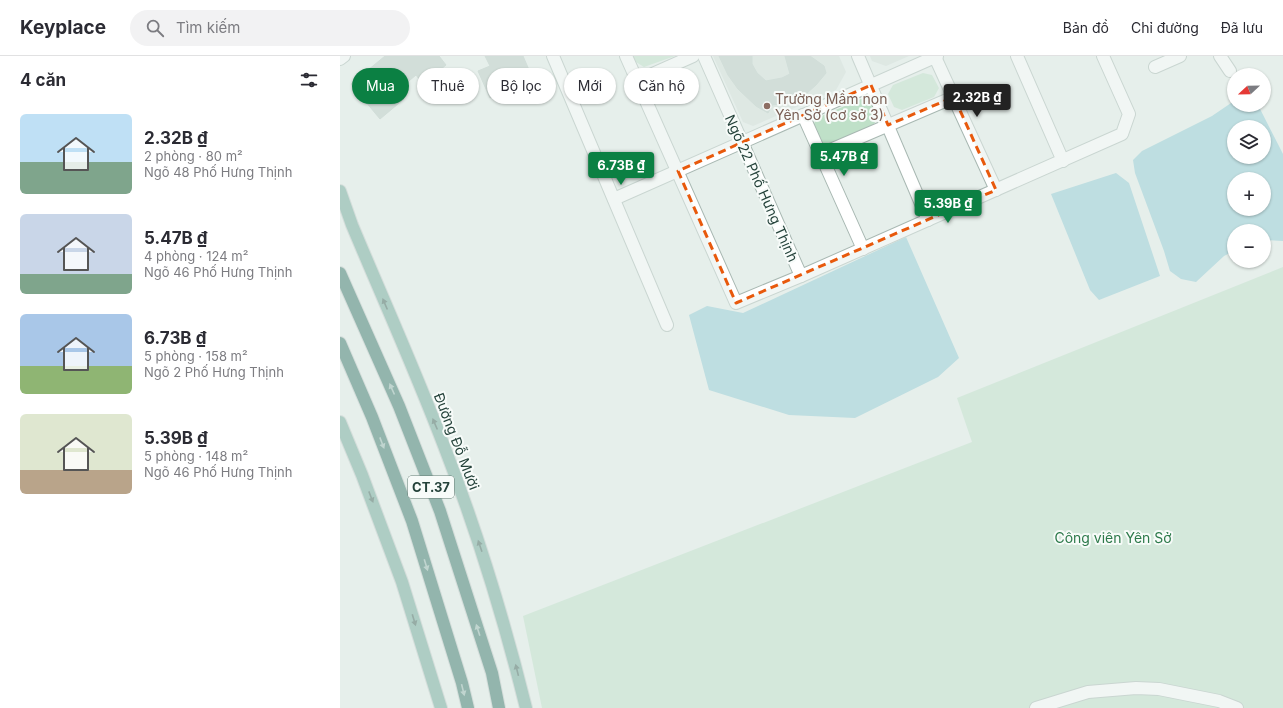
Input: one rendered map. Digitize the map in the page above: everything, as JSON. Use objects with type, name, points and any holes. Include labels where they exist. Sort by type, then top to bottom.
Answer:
[{"type":"highway","name":"CT.37","points":[[340,273],[399,406],[440,511],[492,674],[499,708]]},
{"type":"highway","name":"CT.37","points":[[340,343],[372,417],[412,521],[462,682],[468,708]]},
{"type":"main road","name":"Đường Đỗ Mười","points":[[340,190],[343,210],[445,446],[488,568],[509,639],[526,708]]},
{"type":"main road","points":[[340,422],[362,475],[402,582],[441,708]]},
{"type":"street","points":[[340,59],[344,56]]},
{"type":"street","points":[[553,56],[667,325]]},
{"type":"street","points":[[626,56],[632,68]]},
{"type":"street","points":[[665,68],[693,56]]},
{"type":"street","name":"Ngõ 22 Phố Hưng Thịnh","points":[[704,56],[801,276]]},
{"type":"street","points":[[858,56],[928,220]]},
{"type":"street","points":[[614,199],[936,56],[996,190]]},
{"type":"street","points":[[1016,56],[1063,161]]},
{"type":"street","points":[[648,104],[736,303],[863,249],[1122,134],[1129,114],[1103,56]]},
{"type":"street","points":[[1220,56],[1228,68]]},
{"type":"street","points":[[1155,67],[1172,58]]},
{"type":"street","points":[[821,154],[954,97]]},
{"type":"street","points":[[803,115],[863,249]]},
{"type":"street","points":[[1036,708],[1088,692],[1136,688],[1159,689],[1202,703],[1237,708]]},
{"type":"highlighted area","points":[[871,85],[888,125],[954,97],[996,190],[736,303],[678,171]]},
{"type":"shaded area","name":"Trường Mầm non Yên Sở (cơ sở 3)","points":[[713,56],[839,56],[846,72],[836,90],[753,126],[743,122]]},
{"type":"shaded area","points":[[870,56],[909,56],[886,66],[872,61]]},
{"type":"green space","points":[[633,56],[675,56],[644,67],[636,62]]},
{"type":"green space","points":[[923,73],[932,75],[939,88],[934,97],[902,110],[894,107],[888,94],[893,85]]},
{"type":"green space","points":[[861,99],[870,101],[877,118],[873,126],[830,145],[819,142],[812,127],[817,118]]},
{"type":"green space","name":"Công viên Yên Sở","points":[[1283,267],[1283,708],[542,708],[523,616],[972,442],[957,398]]},
{"type":"water","points":[[1227,106],[1227,112],[1262,112],[1266,120],[1227,120],[1227,164],[1271,164],[1271,130],[1283,154],[1283,241],[1271,240],[1271,224],[1227,224],[1227,254],[1196,282],[1181,279],[1170,271],[1135,173],[1133,160],[1142,151],[1212,116]]},
{"type":"water","points":[[1116,173],[1129,183],[1160,276],[1099,300],[1090,290],[1051,194]]},
{"type":"water","points":[[906,237],[959,358],[938,377],[855,418],[789,415],[709,390],[689,315],[707,306],[743,313]]},
{"type":"building","points":[[385,56],[439,56],[446,65],[442,68],[417,68],[417,76],[416,75],[409,81],[409,68],[370,68]]},
{"type":"building","points":[[485,56],[523,56],[528,68],[487,68],[487,91],[479,71],[490,66]]},
{"type":"building","points":[[719,56],[752,56],[752,64],[757,73],[766,81],[782,78],[790,74],[785,56],[810,56],[824,66],[826,73],[807,93],[785,103],[772,105],[768,113],[756,106],[738,89],[728,75]]},
{"type":"building","points":[[368,104],[398,104],[380,119]]},
{"type":"place","name":"Trường Mầm non Yên Sở (cơ sở 3)","points":[[767,106]]}]
